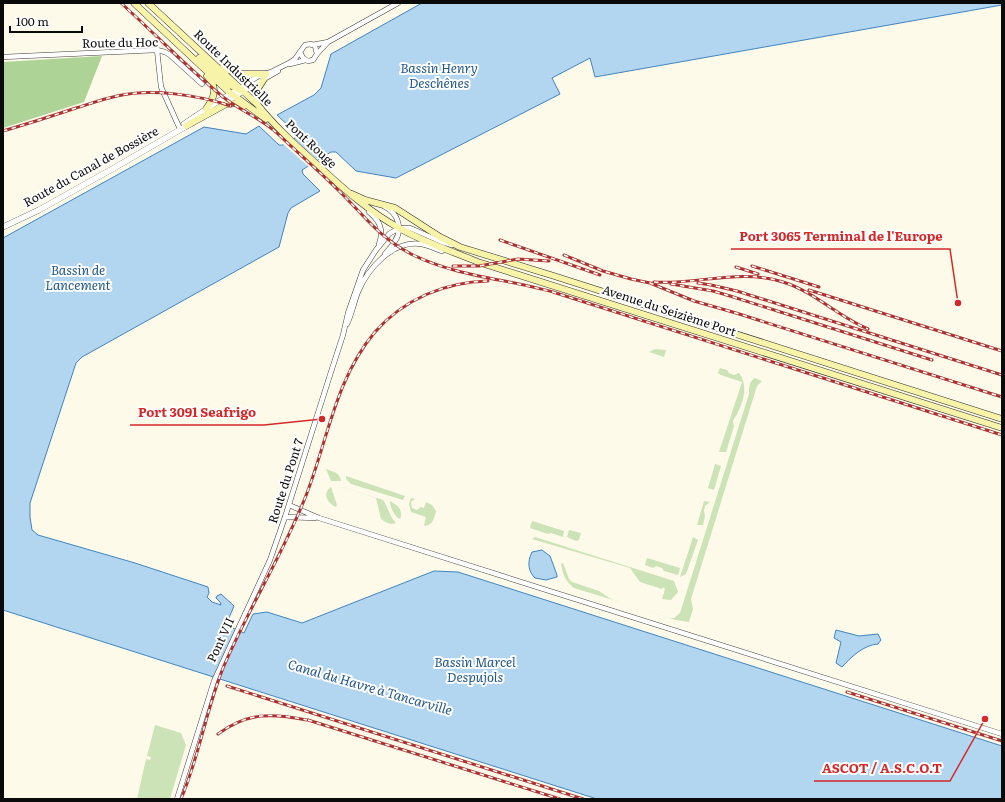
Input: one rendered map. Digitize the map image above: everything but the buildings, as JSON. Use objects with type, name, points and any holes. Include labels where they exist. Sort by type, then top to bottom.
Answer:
[{"type":"main road","points":[[128,3],[213,83],[214,95],[212,101],[206,109]]},
{"type":"main road","name":"Route Industrielle","points":[[134,3],[228,84],[257,104],[272,123]]},
{"type":"main road","name":"Route Industrielle","points":[[148,3],[233,82],[240,101],[272,123]]},
{"type":"main road","points":[[215,64],[234,73],[265,77],[257,90],[257,104]]},
{"type":"main road","points":[[182,128],[231,103],[238,103],[253,110]]},
{"type":"main road","name":"Pont Rouge","points":[[272,123],[334,180]]},
{"type":"main road","name":"Avenue du Seizième Port","points":[[334,180],[353,198],[399,228],[426,241],[478,262],[1002,428]]},
{"type":"main road","name":"Avenue du Seizième Port","points":[[342,188],[359,197],[402,211],[440,237],[460,247],[1002,419]]},
{"type":"street","points":[[328,42],[306,45],[300,52],[306,60],[313,60],[328,42],[398,3]]},
{"type":"street","points":[[312,45],[317,49],[317,54]]},
{"type":"street","points":[[158,50],[161,87],[182,128]]},
{"type":"street","name":"Route du Hoc","points":[[3,57],[158,50],[170,55],[202,84]]},
{"type":"street","name":"Route du Canal de Bossière","points":[[265,77],[295,59],[300,52]]},
{"type":"street","name":"Route du Canal de Bossière","points":[[182,128],[206,109],[237,91],[289,65],[306,60]]},
{"type":"street","name":"Route du Canal de Bossière","points":[[3,227],[39,210],[224,104],[237,91]]},
{"type":"street","points":[[353,198],[373,215],[380,225],[381,234],[376,250]]},
{"type":"street","points":[[343,335],[363,281],[395,242],[399,233],[398,222],[392,212],[376,203]]},
{"type":"street","points":[[343,335],[348,313],[363,270],[389,234],[399,228],[410,228],[442,242],[460,247]]},
{"type":"street","points":[[379,261],[396,249],[412,244],[422,244],[478,262]]},
{"type":"street","name":"Route du Pont 7","points":[[247,608],[270,560],[343,335]]},
{"type":"street","points":[[288,505],[319,518],[1002,734]]},
{"type":"street","points":[[285,517],[319,518]]},
{"type":"street","name":"Pont VII","points":[[177,799],[214,681],[247,608]]},
{"type":"green space","points":[[102,56],[84,102],[3,128],[3,62]]},
{"type":"green space","points":[[655,349],[666,350],[664,357],[649,352]]},
{"type":"green space","points":[[720,368],[727,370],[729,373],[734,375],[739,373],[742,377],[744,387],[742,402],[733,420],[734,426],[726,452],[719,452],[742,382],[721,375],[718,373]]},
{"type":"green space","points":[[755,378],[762,381],[757,386],[691,599],[693,609],[689,622],[676,620],[631,606],[670,618],[674,618],[680,613],[749,394],[750,385]]},
{"type":"green space","points":[[715,464],[721,466],[714,490],[708,488]]},
{"type":"green space","points":[[326,469],[338,474],[341,481],[331,481]]},
{"type":"green space","points":[[346,476],[405,496],[403,500],[351,484],[346,479]]},
{"type":"green space","points":[[340,486],[383,500],[396,523],[388,523],[381,519],[376,498]]},
{"type":"green space","points":[[331,487],[337,505],[336,507],[330,503],[326,495],[328,489]]},
{"type":"green space","points":[[411,498],[415,499],[411,502],[412,508],[417,510],[421,507],[424,508],[426,502],[432,505],[436,511],[434,519],[431,523],[424,526],[426,517],[411,512],[409,504]]},
{"type":"green space","points":[[390,501],[397,505],[400,509],[401,517],[399,519],[393,511]]},
{"type":"green space","points":[[704,501],[710,502],[705,506],[703,525],[697,525]]},
{"type":"green space","points":[[532,521],[564,531],[563,537],[530,528]]},
{"type":"green space","points":[[569,530],[581,533],[579,540],[576,541],[567,537]]},
{"type":"green space","points":[[535,537],[674,581],[678,592],[671,600],[662,599],[665,589],[663,587],[662,589],[640,582],[630,568],[532,539]]},
{"type":"green space","points":[[693,537],[698,540],[686,574],[680,577]]},
{"type":"green space","points":[[647,558],[680,568],[678,575],[664,571],[662,568],[656,566],[653,568],[645,565]]},
{"type":"green space","points":[[563,563],[569,579],[572,582],[599,591],[611,599],[623,603],[574,588],[568,583],[565,577],[561,564]]},
{"type":"green space","points":[[155,725],[181,733],[186,745],[170,799],[137,799],[146,759],[150,760],[151,757],[147,756]]},
{"type":"water","points":[[422,3],[1002,3],[1002,5],[595,77],[590,58],[552,78],[560,94],[396,178],[356,171],[336,152],[331,152],[302,170],[303,174],[320,191],[291,208],[288,213],[279,247],[82,357],[76,363],[30,503],[32,530],[38,535],[135,563],[208,587],[209,593],[207,597],[212,602],[221,605],[216,598],[221,594],[234,606],[226,625],[244,633],[253,614],[267,612],[302,623],[434,571],[458,572],[1002,746],[1002,799],[597,799],[3,610],[3,238],[204,127],[246,134],[259,126],[279,145],[289,143],[296,136],[295,132],[277,115],[314,95],[321,88],[331,54]]},
{"type":"water","points":[[542,550],[550,556],[557,577],[546,580],[535,578],[531,572],[529,563],[532,552]]},
{"type":"water","points":[[836,630],[859,636],[878,634],[881,640],[878,644],[868,646],[858,652],[842,667],[836,663],[841,642],[834,638]]},
{"type":"pier","points":[[293,138],[319,161],[309,167],[283,144]]},
{"type":"railway","points":[[121,3],[184,63],[223,97],[272,129],[331,183],[381,234],[413,255],[466,273],[556,293],[1002,435]]},
{"type":"railway","points":[[3,131],[101,100],[131,94],[175,94],[231,106]]},
{"type":"railway","points":[[500,240],[600,275]]},
{"type":"railway","points":[[564,255],[603,271],[650,283],[694,301],[1002,397]]},
{"type":"railway","points":[[453,266],[479,266],[518,259],[549,261]]},
{"type":"railway","points":[[752,266],[819,287]]},
{"type":"railway","points":[[736,267],[758,274]]},
{"type":"railway","points":[[654,282],[735,277],[767,278],[795,286],[846,318],[868,329]]},
{"type":"railway","points":[[181,799],[193,767],[223,668],[243,624],[298,515],[307,493],[334,409],[351,369],[362,350],[386,320],[399,310],[426,294],[456,285],[488,281]]},
{"type":"railway","points":[[698,283],[737,291],[1002,375]]},
{"type":"railway","points":[[671,284],[713,291],[932,360]]},
{"type":"railway","points":[[809,290],[1002,351]]},
{"type":"railway","points":[[227,686],[583,799]]},
{"type":"railway","points":[[847,692],[1002,741]]},
{"type":"railway","points":[[218,734],[240,722],[261,716],[283,716],[307,720]]},
{"type":"railway","points":[[308,720],[560,799]]},
{"type":"place","name":"Port 3065 Terminal de l'Europe","points":[[958,303]]},
{"type":"place","name":"Port 3091 Seafrigo","points":[[322,419]]},
{"type":"place","name":"ASCOT / A.S.C.O.T","points":[[985,719]]},
{"type":"water label","name":"Bassin Henry Deschênes","points":[[439,76]]},
{"type":"water label","name":"Bassin de Lancement","points":[[78,278]]},
{"type":"water label","name":"Bassin Marcel Despujols","points":[[475,670]]},
{"type":"water label","name":"Canal du Havre à Tancarville","points":[[370,687]]}]
